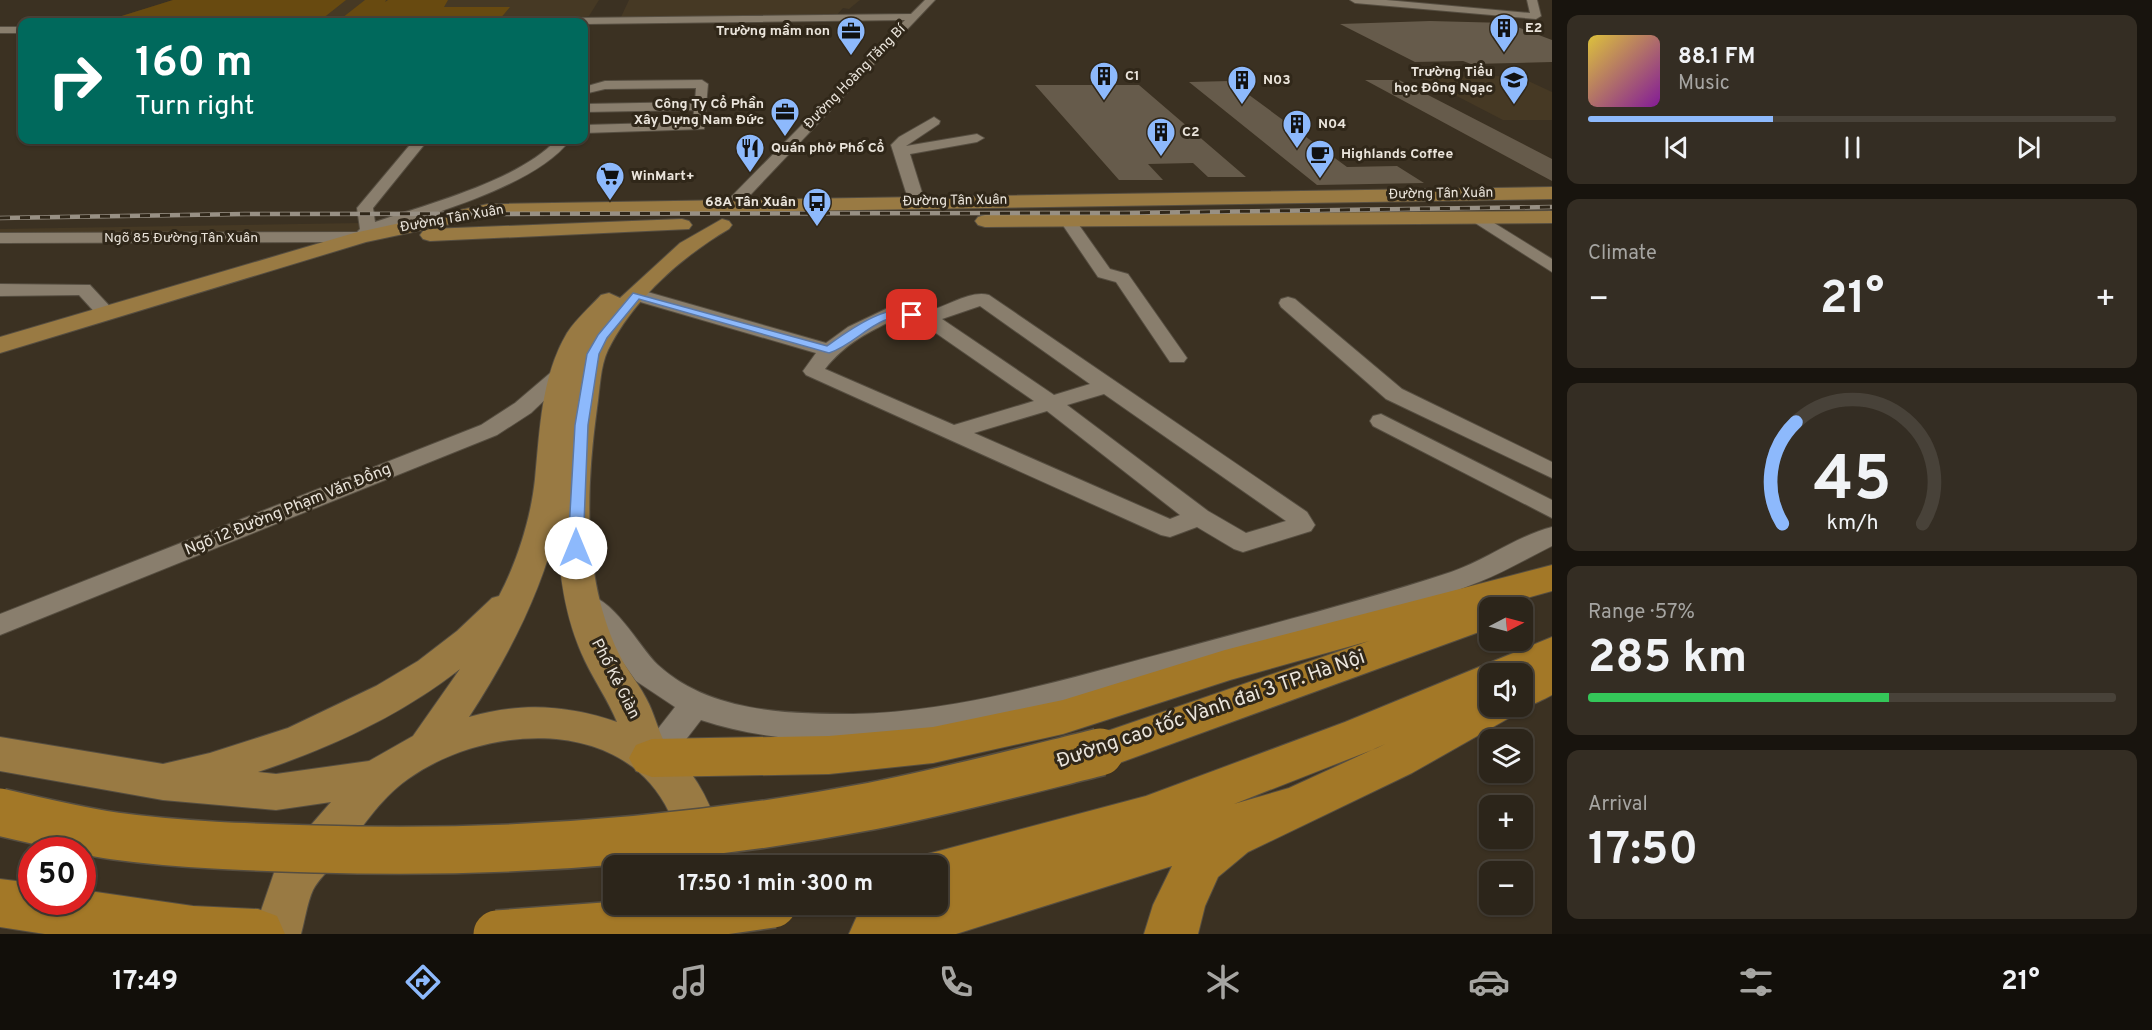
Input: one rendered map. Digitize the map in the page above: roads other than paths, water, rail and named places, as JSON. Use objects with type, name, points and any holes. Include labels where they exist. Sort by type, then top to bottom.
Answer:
[{"type":"highway","points":[[652,758],[829,755],[933,745],[1063,717],[1225,666],[1552,578]]},
{"type":"highway","points":[[1528,597],[1552,587]]},
{"type":"highway","name":"Đường cao tốc Vành đai 3 TP. Hà Nội","points":[[0,812],[129,838],[189,844],[386,853],[505,851],[649,840],[752,827],[957,789],[1100,752],[1413,642],[1479,616]]},
{"type":"highway","points":[[1528,663],[1552,652]]},
{"type":"highway","points":[[1533,686],[1552,676]]},
{"type":"highway","points":[[948,869],[1148,816],[1361,735],[1479,684]]},
{"type":"highway","points":[[1171,934],[1179,905],[1200,861],[1231,837],[1396,760],[1479,714]]},
{"type":"highway","points":[[876,934],[1289,808]]},
{"type":"highway","points":[[0,903],[193,931],[258,934]]},
{"type":"highway","points":[[497,934],[632,924],[695,915]]},
{"type":"main road","name":"Đường Tân Xuân","points":[[365,234],[493,234],[691,225],[727,215],[921,202],[1552,193]]},
{"type":"main road","points":[[1139,198],[1158,219]]},
{"type":"main road","points":[[921,202],[934,211],[936,216],[932,222]]},
{"type":"main road","name":"Đường Tân Xuân","points":[[2,341],[107,314],[365,234],[498,209],[932,222],[1552,217]]},
{"type":"main road","points":[[493,234],[476,229],[475,222],[483,214],[498,209]]},
{"type":"main road","name":"Phố Kẻ Giàn","points":[[428,747],[482,666],[519,591],[537,542],[547,496],[552,427],[571,403],[602,337],[637,295],[688,246],[727,215]]},
{"type":"main road","name":"Phố Kẻ Giàn","points":[[652,758],[628,701],[606,667],[582,600],[576,566],[571,403],[563,372],[579,334],[648,252],[691,225]]},
{"type":"main road","points":[[602,230],[626,236],[648,252]]},
{"type":"main road","points":[[163,782],[222,769],[333,728],[393,694],[452,656],[492,620],[519,591]]},
{"type":"main road","points":[[277,934],[293,879],[379,777],[391,767],[428,747],[488,726],[548,722],[604,732],[652,758],[683,793],[702,838],[703,855]]},
{"type":"main road","points":[[0,754],[30,761],[163,782],[276,792],[379,777]]},
{"type":"main road","points":[[695,934],[700,915]]},
{"type":"street","name":"Đường Hoàng Tăng Bí","points":[[727,215],[930,0]]},
{"type":"street","points":[[1354,0],[1536,16],[1532,0]]},
{"type":"street","points":[[588,22],[910,20]]},
{"type":"street","points":[[588,24],[910,20]]},
{"type":"street","points":[[0,28],[18,28]]},
{"type":"street","points":[[588,89],[605,86],[702,84],[699,126],[588,129]]},
{"type":"street","points":[[588,106],[699,104]]},
{"type":"street","points":[[921,202],[910,187],[903,151],[898,145],[899,142],[919,133],[934,121]]},
{"type":"street","points":[[903,151],[978,138]]},
{"type":"street","points":[[418,144],[365,208],[365,234],[523,171],[561,144]]},
{"type":"street","points":[[1478,218],[1552,267]]},
{"type":"street","points":[[1068,221],[1104,273],[1122,278],[1178,358]]},
{"type":"street","name":"Ngõ 85 Đường Tân Xuân","points":[[0,238],[365,234]]},
{"type":"street","points":[[0,290],[84,289],[107,314]]},
{"type":"street","points":[[637,295],[829,350]]},
{"type":"street","points":[[927,318],[982,299],[1298,518],[1302,525],[1243,543],[1199,517],[1051,403],[927,318],[897,311],[855,331],[829,350],[813,371],[1170,529],[1199,517]]},
{"type":"street","points":[[1288,303],[1394,394],[1552,471]]},
{"type":"street","name":"Ngõ 12 Đường Phạm Văn Đồng","points":[[0,625],[489,430],[523,408],[563,372]]},
{"type":"street","points":[[951,433],[1107,386]]},
{"type":"street","points":[[1381,421],[1552,510]]},
{"type":"street","points":[[582,600],[622,639],[647,673],[695,705],[716,712],[803,727],[876,726],[959,714],[1052,695],[1400,599],[1471,575],[1552,535]]},
{"type":"street","points":[[652,758],[695,705]]},
{"type":"railway","points":[[0,218],[245,214],[1123,213],[1552,207]]},
{"type":"place","name":"E2","points":[[1504,54]]},
{"type":"place","name":"Trường mầm non","points":[[851,56]]},
{"type":"place","name":"C1","points":[[1104,102]]},
{"type":"place","name":"N03","points":[[1242,106]]},
{"type":"place","name":"Trường Tiểu học Đông Ngạc","points":[[1514,106]]},
{"type":"place","name":"Công Ty Cổ Phần Xây Dựng Nam Đức","points":[[785,138]]},
{"type":"place","name":"N04","points":[[1297,150]]},
{"type":"place","name":"C2","points":[[1161,158]]},
{"type":"place","name":"Quán phở Phố Cổ","points":[[750,174]]},
{"type":"place","name":"Highlands Coffee","points":[[1320,180]]},
{"type":"place","name":"WinMart+","points":[[610,202]]},
{"type":"place","name":"68A Tân Xuân","points":[[817,228]]}]
